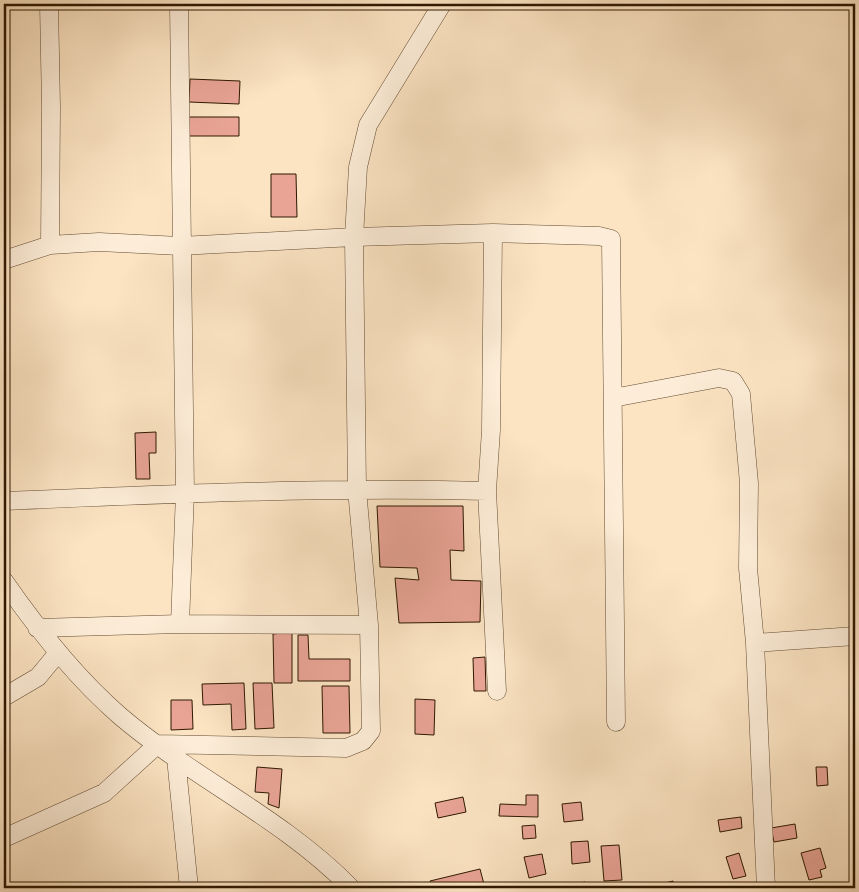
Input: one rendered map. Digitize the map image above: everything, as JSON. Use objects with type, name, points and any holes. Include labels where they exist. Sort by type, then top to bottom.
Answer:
[{"type":"street","points":[[49,4],[51,107],[50,245]]},
{"type":"street","points":[[179,4],[180,246],[185,493],[180,624]]},
{"type":"street","points":[[4,838],[104,793],[158,744],[346,748],[363,741],[371,731],[368,625],[357,489],[354,236],[358,167],[368,125],[442,4]]},
{"type":"street","points":[[4,260],[50,245],[99,242],[180,246],[354,236],[493,233],[599,236],[611,239],[616,722]]},
{"type":"street","points":[[493,233],[491,430],[487,491],[496,691]]},
{"type":"street","points":[[613,398],[719,378],[733,381],[740,394],[749,483],[748,568],[755,643],[766,888]]},
{"type":"street","points":[[4,501],[185,493],[357,489],[487,491]]},
{"type":"street","points":[[4,581],[57,654],[121,716],[176,758],[294,840],[350,888]]},
{"type":"street","points":[[37,628],[180,624],[368,625]]},
{"type":"street","points":[[755,643],[855,636]]},
{"type":"street","points":[[4,697],[38,677],[57,654]]},
{"type":"street","points":[[176,758],[189,888]]},
{"type":"building","points":[[190,79],[240,81],[239,104],[189,102]]},
{"type":"building","points":[[189,117],[239,117],[239,136],[189,136]]},
{"type":"building","points":[[271,174],[296,174],[297,217],[271,217]]},
{"type":"building","points":[[156,432],[156,453],[149,453],[150,479],[136,479],[135,433]]},
{"type":"building","points":[[377,506],[463,506],[464,551],[450,550],[451,580],[481,581],[480,622],[399,623],[395,578],[419,580],[417,568],[380,567]]},
{"type":"building","points":[[292,632],[292,683],[274,683],[273,634]]},
{"type":"building","points":[[298,635],[308,635],[309,659],[350,659],[350,681],[298,681]]},
{"type":"building","points":[[485,657],[486,691],[474,691],[473,658]]},
{"type":"building","points":[[244,683],[246,729],[232,730],[231,704],[203,705],[202,684]]},
{"type":"building","points":[[253,683],[272,683],[274,728],[255,729]]},
{"type":"building","points":[[322,686],[349,686],[350,733],[323,733]]},
{"type":"building","points":[[415,699],[435,700],[434,735],[415,734]]},
{"type":"building","points":[[171,700],[192,700],[193,729],[171,730]]},
{"type":"building","points":[[257,767],[282,769],[279,808],[268,804],[269,793],[255,792]]},
{"type":"building","points":[[816,767],[827,767],[828,785],[817,786]]},
{"type":"building","points":[[526,795],[538,795],[538,817],[499,816],[500,804],[526,805]]},
{"type":"building","points":[[463,797],[466,812],[438,818],[435,803]]},
{"type":"building","points":[[581,802],[583,820],[564,822],[562,804]]},
{"type":"building","points":[[741,817],[742,828],[720,832],[718,820]]},
{"type":"building","points":[[795,824],[797,838],[774,842],[771,828]]},
{"type":"building","points":[[535,825],[536,838],[523,839],[522,826]]},
{"type":"building","points":[[588,841],[590,862],[572,864],[571,842]]},
{"type":"building","points":[[619,845],[622,880],[604,881],[601,846]]},
{"type":"building","points":[[820,848],[826,868],[820,870],[822,877],[809,880],[801,853]]},
{"type":"building","points":[[739,853],[746,876],[733,879],[726,857]]},
{"type":"building","points":[[542,854],[546,874],[529,878],[524,857]]},
{"type":"building","points":[[480,869],[485,888],[432,888],[430,881]]},
{"type":"building","points":[[673,881],[675,888],[654,888],[653,886]]},
{"type":"building","points":[[585,882],[586,888],[570,888],[569,885]]},
{"type":"building","points":[[732,883],[734,888],[715,888]]}]
